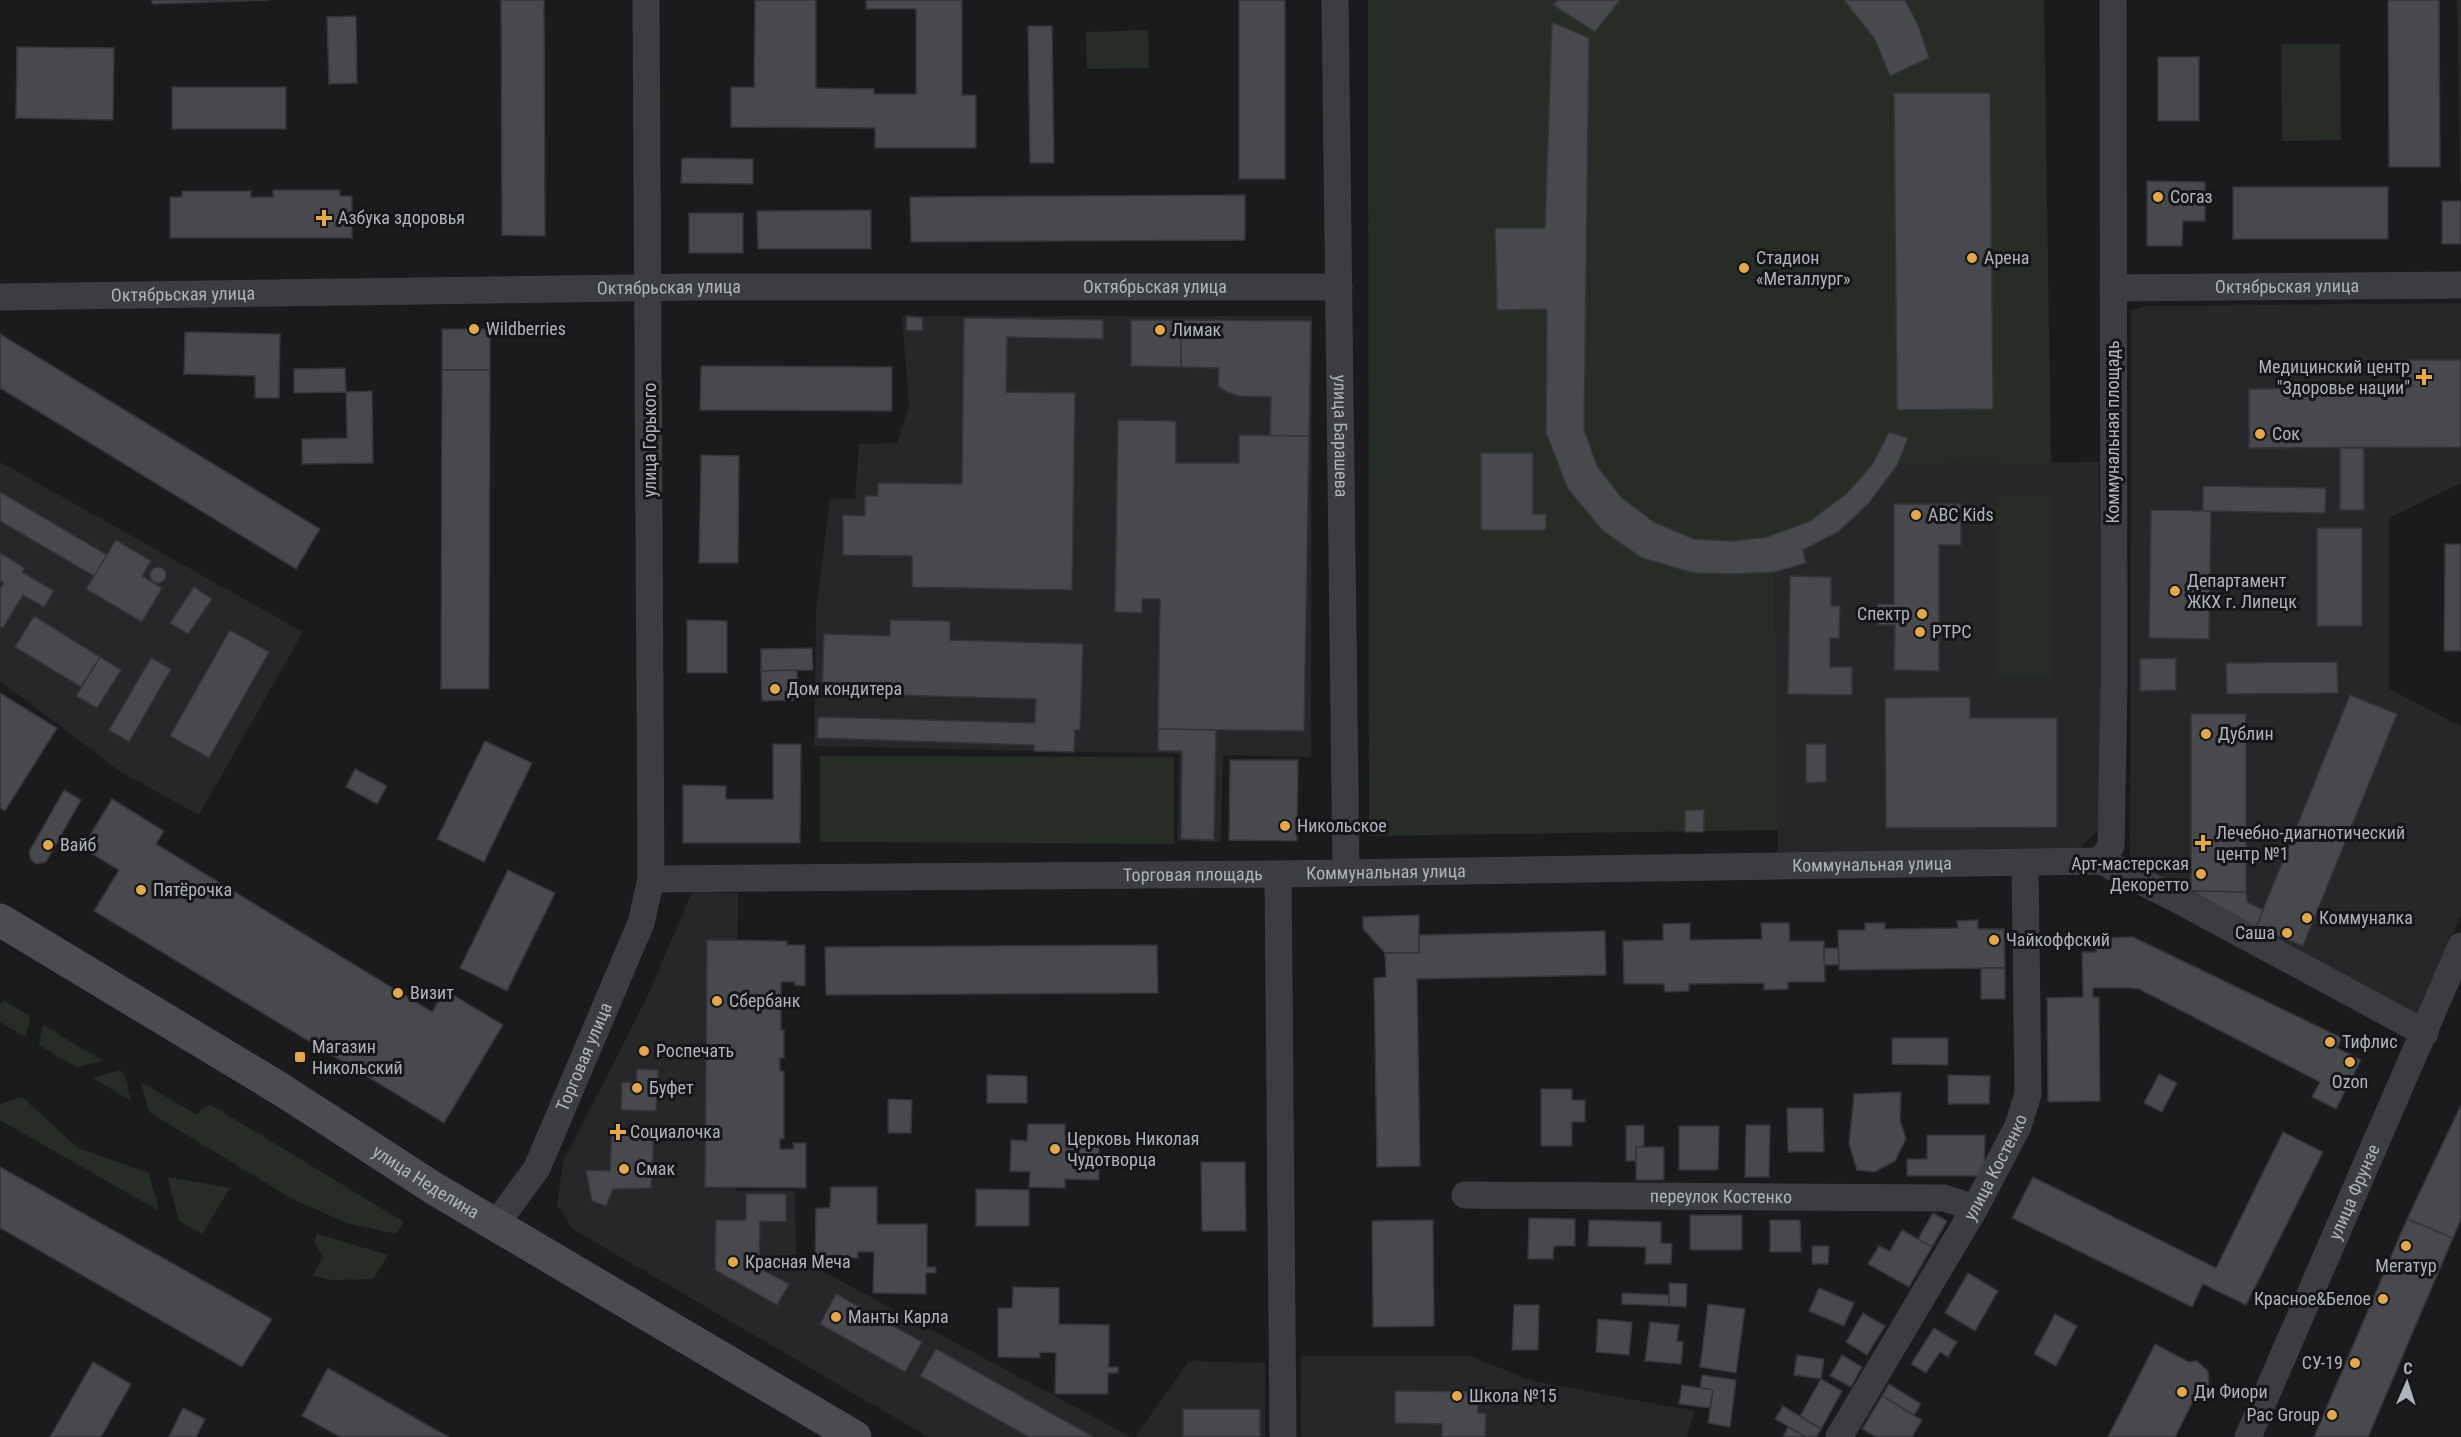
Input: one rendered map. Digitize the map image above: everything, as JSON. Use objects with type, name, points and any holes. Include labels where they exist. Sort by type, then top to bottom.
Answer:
[{"type":"main road","name":"улица Неделина","points":[[0,920],[282,1090],[435,1189],[855,1437]]},
{"type":"street","name":"улица Горького","points":[[646,0],[651,879]]},
{"type":"street","name":"улица Барашева","points":[[1335,0],[1346,872]]},
{"type":"street","name":"Коммунальная площадь","points":[[2101,861],[2111,846],[2114,682],[2113,0]]},
{"type":"street","name":"Октябрьская улица","points":[[2113,288],[2461,285]]},
{"type":"street","name":"Октябрьская улица","points":[[0,297],[649,289],[1339,287]]},
{"type":"street","name":"Коммунальная улица","points":[[1278,874],[2101,861],[2184,903],[2425,1033]]},
{"type":"street","name":"улица Костенко","points":[[1839,1437],[1975,1208],[2018,1126],[2028,1094],[2025,862]]},
{"type":"street","name":"Торговая площадь","points":[[651,879],[1278,874],[1283,1437]]},
{"type":"street","name":"Торговая улица","points":[[496,1224],[537,1168],[641,922],[651,879]]},
{"type":"street","name":"улица Фрунзе","points":[[2248,1437],[2425,1033],[2452,988],[2461,946]]},
{"type":"street","name":"переулок Костенко","points":[[1465,1195],[1944,1198],[1975,1208]]},
{"type":"shaded area","points":[[1368,0],[2044,0],[2051,463],[1898,464],[1869,503],[1803,550],[1806,563],[1775,572],[1778,830],[1369,836]]},
{"type":"shaded area","points":[[2457,0],[2461,0],[2461,182],[2460,182]]},
{"type":"shaded area","points":[[1148,30],[1149,68],[1087,69],[1086,32]]},
{"type":"shaded area","points":[[2281,44],[2340,44],[2341,140],[2282,141]]},
{"type":"shaded area","points":[[2461,303],[2461,483],[2389,518],[2389,689],[2461,726],[2461,916],[2416,1016],[2130,864],[2131,310],[2145,306]]},
{"type":"shaded area","points":[[902,316],[1312,316],[1311,757],[1223,755],[1221,842],[1177,841],[1179,754],[814,746],[816,612],[830,498],[855,499],[859,444],[897,443],[909,405]]},
{"type":"shaded area","points":[[0,462],[303,632],[199,815],[121,772],[0,681]]},
{"type":"shaded area","points":[[2099,462],[2101,827],[2076,852],[1778,855],[1775,572],[1806,563],[1803,550],[1869,503],[1898,464]]},
{"type":"shaded area","points":[[1994,496],[2050,496],[2052,677],[1995,677]]},
{"type":"shaded area","points":[[820,756],[1174,757],[1174,844],[820,842]]},
{"type":"shaded area","points":[[692,892],[738,893],[736,1191],[795,1191],[796,1257],[1131,1437],[928,1437],[573,1229],[557,1205],[563,1162],[647,997]]},
{"type":"shaded area","points":[[4,1001],[30,1016],[26,1037],[0,1022],[0,1005]]},
{"type":"shaded area","points":[[43,1025],[103,1061],[76,1067],[39,1045]]},
{"type":"shaded area","points":[[119,1070],[125,1074],[131,1101],[93,1078]]},
{"type":"shaded area","points":[[141,1082],[197,1115],[202,1108],[211,1105],[404,1222],[396,1234],[350,1224],[294,1200],[149,1112]]},
{"type":"shaded area","points":[[22,1097],[78,1148],[149,1173],[159,1211],[0,1120],[0,1104]]},
{"type":"shaded area","points":[[168,1177],[230,1188],[202,1234],[179,1221]]},
{"type":"shaded area","points":[[317,1234],[388,1255],[373,1279],[332,1280],[313,1276],[323,1257],[314,1242]]},
{"type":"shaded area","name":"Школа №15","points":[[1301,1356],[1470,1356],[1533,1381],[1694,1411],[1687,1437],[1301,1437]]},
{"type":"shaded area","points":[[1189,1361],[1265,1363],[1265,1437],[1135,1437]]},
{"type":"building","points":[[152,0],[270,0],[152,4]]},
{"type":"building","points":[[501,0],[544,0],[545,236],[502,235]]},
{"type":"building","points":[[755,0],[816,0],[816,88],[874,89],[874,94],[916,94],[916,9],[866,9],[866,0],[962,0],[962,95],[976,95],[976,148],[875,148],[875,128],[731,127],[731,87],[754,87]]},
{"type":"building","points":[[1239,0],[1285,0],[1285,179],[1239,179]]},
{"type":"building","points":[[1558,0],[1620,0],[1595,32],[1553,5]]},
{"type":"building","points":[[1844,0],[1905,0],[1919,27],[1929,58],[1890,76],[1874,38]]},
{"type":"building","points":[[2388,0],[2439,0],[2440,167],[2389,167]]},
{"type":"building","points":[[356,16],[357,83],[329,84],[327,17]]},
{"type":"building","points":[[1552,22],[1589,38],[1584,429],[1597,466],[1621,497],[1654,522],[1694,539],[1733,541],[1767,537],[1810,521],[1846,494],[1872,465],[1889,432],[1908,438],[1898,464],[1869,503],[1838,532],[1803,550],[1806,563],[1775,572],[1694,573],[1642,558],[1603,531],[1568,489],[1546,433],[1547,309],[1497,310],[1495,228],[1545,228]]},
{"type":"building","points":[[1028,26],[1052,26],[1054,163],[1030,163]]},
{"type":"building","points":[[17,47],[114,48],[113,120],[16,118]]},
{"type":"building","points":[[2158,57],[2199,57],[2199,121],[2158,121]]},
{"type":"building","points":[[172,87],[286,87],[286,129],[172,129]]},
{"type":"building","points":[[1894,93],[1990,93],[1993,409],[1897,410]]},
{"type":"building","points":[[682,158],[753,159],[753,184],[681,183]]},
{"type":"building","points":[[2147,181],[2205,182],[2205,221],[2183,221],[2182,246],[2147,246]]},
{"type":"building","points":[[2233,187],[2388,187],[2388,239],[2233,239]]},
{"type":"building","points":[[273,190],[340,190],[340,196],[352,196],[352,238],[170,238],[170,197],[182,197],[182,191],[251,191],[251,197],[273,197]]},
{"type":"building","points":[[1245,195],[1245,240],[911,242],[910,197]]},
{"type":"building","points":[[2442,201],[2461,201],[2461,244],[2442,244]]},
{"type":"building","points":[[871,210],[871,249],[758,249],[757,211]]},
{"type":"building","points":[[689,213],[743,213],[743,253],[689,253]]},
{"type":"building","points":[[907,316],[923,318],[922,331],[906,330]]},
{"type":"building","points":[[964,318],[1103,320],[1103,339],[1007,337],[1006,392],[1075,393],[1072,590],[912,587],[912,556],[843,555],[843,515],[865,516],[865,496],[878,496],[878,483],[962,484]]},
{"type":"building","points":[[1131,320],[1181,320],[1181,367],[1131,366]]},
{"type":"building","points":[[1181,320],[1311,321],[1309,436],[1270,436],[1271,397],[1238,396],[1227,392],[1218,386],[1219,368],[1181,367]]},
{"type":"building","points":[[442,329],[490,329],[490,370],[442,370]]},
{"type":"building","points":[[185,332],[280,334],[279,398],[255,398],[255,376],[184,374]]},
{"type":"building","points":[[0,334],[320,529],[296,569],[0,388]]},
{"type":"building","points":[[2407,360],[2461,360],[2461,447],[2249,448],[2249,389],[2407,388]]},
{"type":"building","points":[[701,366],[892,367],[892,411],[700,410]]},
{"type":"building","points":[[345,368],[346,392],[294,393],[294,369]]},
{"type":"building","points":[[442,370],[490,370],[489,689],[441,689]]},
{"type":"building","points":[[372,391],[373,463],[302,464],[302,439],[347,438],[346,392]]},
{"type":"building","points":[[1118,420],[1176,421],[1176,463],[1239,463],[1239,435],[1309,436],[1304,731],[1158,729],[1160,599],[1142,599],[1142,613],[1115,612]]},
{"type":"building","points":[[2340,448],[2364,448],[2364,510],[2340,510]]},
{"type":"building","points":[[1481,453],[1533,453],[1533,514],[1546,514],[1546,530],[1481,530]]},
{"type":"building","points":[[701,455],[739,456],[738,563],[699,563]]},
{"type":"building","points":[[2203,486],[2326,488],[2325,513],[2203,511]]},
{"type":"building","points":[[0,492],[107,555],[94,576],[0,521]]},
{"type":"building","points":[[1894,504],[1961,504],[1961,545],[1939,545],[1939,671],[1894,670],[1895,625],[1878,625],[1878,604],[1894,604]]},
{"type":"building","points":[[2151,510],[2211,511],[2209,639],[2149,638]]},
{"type":"building","points":[[2317,528],[2362,528],[2362,626],[2317,626]]},
{"type":"building","points":[[116,540],[151,561],[142,576],[162,588],[142,622],[86,589]]},
{"type":"building","points":[[2445,544],[2461,544],[2461,651],[2444,651]]},
{"type":"building","points":[[0,553],[25,568],[22,572],[54,591],[44,607],[23,595],[3,628],[0,626],[0,589],[4,583],[0,581]]},
{"type":"building","points":[[155,567],[161,567],[166,575],[164,581],[155,583],[150,578],[150,572]]},
{"type":"building","points":[[1790,576],[1831,577],[1831,606],[1840,606],[1839,638],[1830,638],[1830,667],[1852,667],[1852,695],[1788,694]]},
{"type":"building","points":[[194,587],[212,599],[188,634],[170,623]]},
{"type":"building","points":[[34,616],[100,657],[81,687],[15,647]]},
{"type":"building","points":[[687,620],[727,621],[727,673],[687,673]]},
{"type":"building","points":[[890,620],[950,621],[950,640],[1083,644],[1080,730],[1075,730],[1074,752],[1034,751],[1034,745],[817,738],[818,717],[1035,723],[1036,699],[822,693],[824,634],[890,636]]},
{"type":"building","points":[[230,630],[269,652],[209,758],[170,736]]},
{"type":"building","points":[[812,648],[813,670],[761,671],[761,649]]},
{"type":"building","points":[[100,657],[121,670],[97,708],[76,696]]},
{"type":"building","points":[[151,658],[171,669],[129,742],[109,730]]},
{"type":"building","points":[[2176,658],[2176,690],[2140,691],[2140,659]]},
{"type":"building","points":[[2337,662],[2338,693],[2227,694],[2226,663]]},
{"type":"building","points":[[797,670],[798,700],[762,701],[761,671]]},
{"type":"building","points":[[0,693],[57,728],[5,811],[0,808]]},
{"type":"building","points":[[2350,695],[2397,714],[2303,946],[2256,927]]},
{"type":"building","points":[[1970,697],[1970,718],[2057,718],[2057,827],[1886,828],[1885,698]]},
{"type":"building","points":[[2191,714],[2246,714],[2246,892],[2191,891]]},
{"type":"building","points":[[1158,729],[1216,730],[1214,840],[1181,839],[1182,751],[1158,751]]},
{"type":"building","points":[[485,741],[532,763],[484,862],[437,839]]},
{"type":"building","points":[[773,744],[801,744],[800,843],[683,843],[683,785],[726,786],[726,799],[773,799]]},
{"type":"building","points":[[1806,744],[1826,744],[1826,782],[1806,783]]},
{"type":"building","points":[[1230,760],[1298,760],[1297,841],[1229,840]]},
{"type":"building","points":[[355,769],[387,786],[377,804],[346,787]]},
{"type":"building","points":[[64,790],[81,800],[46,862],[36,864],[31,860],[29,852]]},
{"type":"building","points":[[112,799],[164,831],[156,844],[432,1012],[445,990],[503,1025],[444,1123],[94,911],[119,870],[82,848]]},
{"type":"building","points":[[1685,810],[1704,810],[1704,832],[1685,832]]},
{"type":"building","points":[[508,870],[555,893],[507,991],[460,968]]},
{"type":"building","points":[[2191,891],[2246,892],[2247,902],[2263,910],[2256,927]]},
{"type":"building","points":[[1419,915],[1419,953],[1385,953],[1363,929],[1363,917]]},
{"type":"building","points":[[1978,920],[1978,929],[2004,929],[2005,968],[1839,970],[1838,930],[1865,930],[1865,923],[1885,923],[1885,929],[1958,928],[1957,921]]},
{"type":"building","points":[[1690,923],[1690,940],[1762,939],[1761,923],[1789,923],[1790,941],[1824,941],[1825,982],[1788,982],[1788,989],[1764,990],[1764,983],[1689,984],[1689,991],[1665,992],[1664,984],[1624,984],[1623,941],[1663,940],[1663,924]]},
{"type":"building","points":[[1605,931],[1606,975],[1417,979],[1420,1166],[1377,1167],[1374,978],[1386,977],[1385,953],[1419,953],[1419,935]]},
{"type":"building","points":[[2133,937],[2342,1038],[2337,1048],[2361,1060],[2336,1109],[2312,1097],[2320,1082],[2139,989],[2131,988],[2093,988],[2093,997],[2099,997],[2100,1101],[2048,1102],[2047,998],[2083,997],[2082,952],[2096,952],[2095,938]]},
{"type":"building","points":[[707,940],[787,941],[787,945],[805,945],[805,986],[795,985],[794,982],[781,982],[781,1030],[784,1030],[784,1058],[780,1058],[780,1071],[784,1071],[784,1139],[780,1139],[780,1149],[794,1149],[793,1143],[806,1143],[806,1188],[705,1187]]},
{"type":"building","points":[[1157,945],[1158,993],[826,995],[825,947]]},
{"type":"building","points":[[1824,948],[1838,948],[1839,965],[1824,965]]},
{"type":"building","points":[[1981,968],[2005,968],[2005,999],[1981,999]]},
{"type":"building","points":[[1892,1038],[1948,1038],[1948,1065],[1892,1064]]},
{"type":"building","points":[[637,1069],[658,1070],[656,1111],[621,1110],[622,1082],[636,1083]]},
{"type":"building","points":[[2159,1074],[2177,1083],[2162,1112],[2144,1103]]},
{"type":"building","points":[[987,1075],[1027,1076],[1027,1103],[987,1103]]},
{"type":"building","points":[[1948,1075],[1990,1076],[1989,1104],[1948,1104]]},
{"type":"building","points":[[1541,1089],[1572,1089],[1572,1100],[1585,1100],[1585,1122],[1572,1122],[1572,1146],[1541,1146]]},
{"type":"building","points":[[1901,1092],[1900,1120],[1906,1139],[1895,1161],[1875,1172],[1857,1170],[1849,1144],[1854,1094]]},
{"type":"building","points":[[888,1099],[912,1100],[911,1133],[888,1133]]},
{"type":"building","points":[[2461,1105],[2461,1219],[2453,1238],[2407,1219]]},
{"type":"building","points":[[1787,1108],[1823,1108],[1824,1152],[1788,1152]]},
{"type":"building","name":"Церковь Николая Чудотворца","points":[[1028,1124],[1065,1124],[1065,1135],[1099,1135],[1099,1180],[1065,1179],[1065,1188],[1029,1187],[1030,1172],[1010,1171],[1011,1140],[1027,1141]]},
{"type":"building","points":[[1644,1125],[1644,1147],[1636,1147],[1636,1161],[1626,1161],[1626,1126]]},
{"type":"building","points":[[1746,1125],[1770,1125],[1769,1177],[1745,1177]]},
{"type":"building","points":[[1679,1126],[1719,1126],[1718,1170],[1679,1170]]},
{"type":"building","points":[[612,1131],[654,1131],[651,1188],[613,1189],[606,1206],[592,1201],[586,1170],[610,1171]]},
{"type":"building","points":[[2283,1132],[2323,1152],[2246,1305],[2203,1284],[2192,1307],[2012,1218],[2033,1177],[2216,1268]]},
{"type":"building","points":[[1927,1135],[1985,1135],[1984,1176],[1907,1176],[1907,1159],[1927,1159]]},
{"type":"building","points":[[1636,1147],[1664,1147],[1664,1180],[1636,1180]]},
{"type":"building","points":[[1201,1162],[1245,1162],[1246,1231],[1202,1231]]},
{"type":"building","points":[[0,1167],[272,1319],[242,1367],[0,1228]]},
{"type":"building","points":[[831,1187],[877,1187],[877,1224],[927,1224],[927,1267],[936,1267],[936,1273],[926,1273],[926,1294],[873,1293],[874,1252],[858,1252],[858,1258],[815,1257],[816,1208],[830,1208]]},
{"type":"building","points":[[976,1189],[1029,1190],[1029,1226],[976,1226]]},
{"type":"building","points":[[746,1194],[786,1194],[786,1222],[760,1221],[759,1268],[789,1284],[777,1305],[715,1270],[716,1220],[746,1220]]},
{"type":"building","points":[[1933,1213],[1947,1221],[1932,1247],[1918,1239]]},
{"type":"building","points":[[1690,1215],[1742,1215],[1742,1250],[1690,1250]]},
{"type":"building","points":[[1529,1218],[1575,1219],[1575,1246],[1554,1246],[1553,1259],[1528,1259]]},
{"type":"building","points":[[2407,1219],[2453,1238],[2368,1437],[2314,1437]]},
{"type":"building","points":[[1433,1220],[1434,1326],[1373,1327],[1372,1221]]},
{"type":"building","points":[[1589,1220],[1661,1222],[1661,1243],[1672,1244],[1671,1264],[1645,1264],[1646,1247],[1588,1246]]},
{"type":"building","points":[[1770,1220],[1800,1220],[1801,1252],[1770,1252]]},
{"type":"building","points":[[1902,1230],[1932,1247],[1909,1287],[1868,1264],[1879,1246],[1890,1251]]},
{"type":"building","points":[[1812,1246],[1829,1246],[1828,1264],[1812,1264]]},
{"type":"building","points":[[1968,1273],[1998,1291],[1975,1331],[1945,1313]]},
{"type":"building","points":[[1669,1283],[1687,1284],[1686,1307],[1669,1306]]},
{"type":"building","points":[[1013,1287],[1059,1288],[1059,1324],[1109,1325],[1109,1367],[1118,1367],[1118,1373],[1108,1373],[1108,1394],[1055,1394],[1056,1353],[1040,1352],[1040,1358],[998,1357],[998,1308],[1012,1308]]},
{"type":"building","points":[[1819,1288],[1854,1303],[1844,1326],[1809,1311]]},
{"type":"building","points":[[1622,1293],[1669,1295],[1669,1306],[1622,1304]]},
{"type":"building","points":[[836,1294],[922,1342],[905,1372],[820,1324]]},
{"type":"building","points":[[1708,1304],[1745,1309],[1736,1373],[1700,1367]]},
{"type":"building","points":[[1514,1305],[1539,1305],[1538,1350],[1512,1350]]},
{"type":"building","points":[[1863,1313],[1885,1326],[1867,1355],[1846,1342]]},
{"type":"building","points":[[2055,1314],[2077,1326],[2056,1366],[2034,1354]]},
{"type":"building","points":[[1598,1319],[1632,1322],[1629,1355],[1596,1352]]},
{"type":"building","points":[[1650,1322],[1679,1325],[1677,1341],[1683,1342],[1681,1364],[1645,1361]]},
{"type":"building","points":[[1934,1328],[1957,1342],[1948,1357],[1940,1352],[1926,1373],[1911,1364]]},
{"type":"building","points":[[2155,1344],[2189,1362],[2197,1361],[2208,1371],[2209,1386],[2199,1397],[2195,1397],[2175,1437],[2108,1437]]},
{"type":"building","points":[[936,1349],[1092,1437],[1029,1437],[920,1376]]},
{"type":"building","points":[[1797,1355],[1824,1359],[1821,1379],[1794,1375]]},
{"type":"building","points":[[1842,1355],[1862,1367],[1851,1387],[1830,1376]]},
{"type":"building","points":[[93,1362],[131,1384],[101,1437],[50,1437]]},
{"type":"building","points":[[328,1368],[449,1437],[340,1437],[302,1416]]},
{"type":"building","points":[[1702,1375],[1736,1380],[1730,1427],[1708,1423],[1713,1390],[1700,1388]]},
{"type":"building","points":[[1821,1379],[1842,1391],[1821,1429],[1800,1416]]},
{"type":"building","points":[[1889,1384],[1921,1404],[1914,1415],[1882,1396]]},
{"type":"building","points":[[1682,1385],[1713,1390],[1710,1408],[1679,1404]]},
{"type":"building","points":[[1395,1391],[1478,1392],[1478,1413],[1486,1413],[1485,1437],[1442,1437],[1442,1424],[1395,1423]]},
{"type":"building","points":[[1882,1396],[1922,1420],[1912,1437],[1876,1437],[1862,1429]]},
{"type":"building","points":[[1783,1406],[1821,1429],[1816,1437],[1806,1437],[1775,1419]]},
{"type":"building","points":[[183,1408],[205,1419],[196,1437],[169,1437]]},
{"type":"building","points":[[1183,1409],[1260,1409],[1260,1437],[1183,1437]]},
{"type":"building","points":[[1788,1427],[1806,1437],[1783,1437]]},
{"type":"place","name":"Согаз","points":[[2158,197]]},
{"type":"place","name":"Азбука здоровья","points":[[324,218]]},
{"type":"place","name":"Арена","points":[[1972,258]]},
{"type":"place","name":"Стадион «Металлург»","points":[[1744,268]]},
{"type":"place","name":"Wildberries","points":[[474,329]]},
{"type":"place","name":"Лимак","points":[[1160,330]]},
{"type":"place","name":"Медицинский центр \"Здоровье нации\"","points":[[2424,377]]},
{"type":"place","name":"Сок","points":[[2260,434]]},
{"type":"place","name":"ABC Kids","points":[[1916,515]]},
{"type":"place","name":"Департамент ЖКХ г. Липецк","points":[[2175,591]]},
{"type":"place","name":"Спектр","points":[[1922,614]]},
{"type":"place","name":"РТРС","points":[[1920,632]]},
{"type":"place","name":"Дом кондитера","points":[[775,689]]},
{"type":"place","name":"Дублин","points":[[2206,734]]},
{"type":"place","name":"Никольское","points":[[1285,826]]},
{"type":"place","name":"Лечебно-диагнотический центр №1","points":[[2203,843]]},
{"type":"place","name":"Вайб","points":[[48,845]]},
{"type":"place","name":"Арт-мастерская Декоретто","points":[[2201,874]]},
{"type":"place","name":"Пятёрочка","points":[[141,890]]},
{"type":"place","name":"Коммуналка","points":[[2307,918]]},
{"type":"place","name":"Саша","points":[[2287,933]]},
{"type":"place","name":"Чайкоффский","points":[[1994,940]]},
{"type":"place","name":"Визит","points":[[398,993]]},
{"type":"place","name":"Сбербанк","points":[[717,1001]]},
{"type":"place","name":"Тифлис","points":[[2330,1042]]},
{"type":"place","name":"Роспечать","points":[[644,1051]]},
{"type":"place","name":"Магазин Никольский","points":[[300,1057]]},
{"type":"place","name":"Ozon","points":[[2350,1062]]},
{"type":"place","name":"Буфет","points":[[637,1088]]},
{"type":"place","name":"Социалочка","points":[[618,1132]]},
{"type":"place","name":"Церковь Николая Чудотворца","points":[[1055,1149]]},
{"type":"place","name":"Смак","points":[[624,1169]]},
{"type":"place","name":"Мегатур","points":[[2406,1246]]},
{"type":"place","name":"Красная Меча","points":[[733,1262]]},
{"type":"place","name":"Красное&Белое","points":[[2383,1299]]},
{"type":"place","name":"Манты Карла","points":[[836,1317]]},
{"type":"place","name":"СУ-19","points":[[2355,1363]]},
{"type":"place","name":"Ди Фиори","points":[[2182,1392]]},
{"type":"place","name":"Школа №15","points":[[1457,1396]]},
{"type":"place","name":"Pac Group","points":[[2332,1415]]}]
